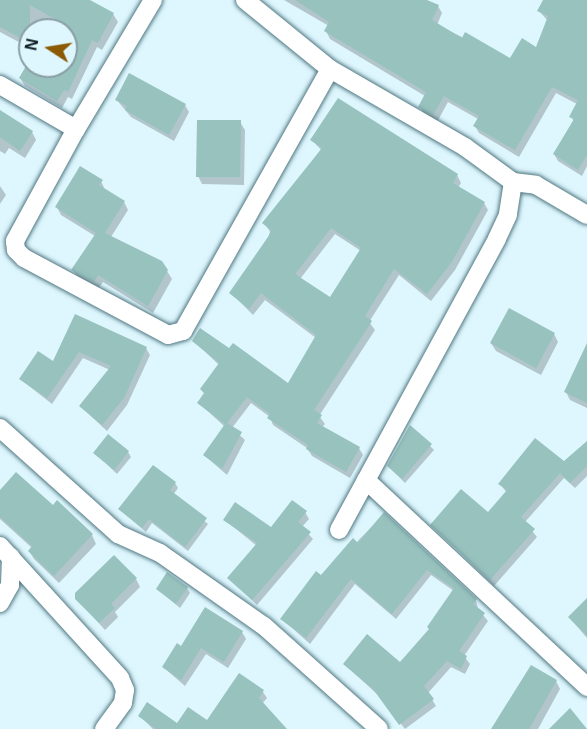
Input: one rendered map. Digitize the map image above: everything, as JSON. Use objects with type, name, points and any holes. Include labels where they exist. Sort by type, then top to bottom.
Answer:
[{"type":"street","points":[[153,0],[18,231],[16,250],[24,258],[174,336],[183,330],[330,69]]},
{"type":"street","points":[[245,0],[330,69],[465,147],[513,182],[536,185],[587,215]]},
{"type":"street","points":[[0,85],[76,129]]},
{"type":"street","points":[[339,530],[497,239],[508,216],[513,182]]},
{"type":"street","points":[[0,428],[118,534],[160,553],[264,626],[379,729]]},
{"type":"street","points":[[366,480],[587,687]]},
{"type":"street","points":[[0,603],[9,585],[5,551]]},
{"type":"street","points":[[5,551],[120,678],[125,690],[123,703],[104,729]]},
{"type":"building","points":[[0,0],[90,0],[114,13],[98,43],[92,40],[78,70],[78,18],[53,18],[30,5],[30,18],[18,18],[18,37],[0,27]]},
{"type":"building","points":[[295,0],[427,0],[439,5],[432,20],[462,38],[465,32],[510,58],[522,38],[536,47],[548,16],[537,11],[543,0],[587,0],[587,155],[578,170],[553,154],[574,119],[569,117],[578,100],[552,87],[515,150],[473,126],[479,116],[444,96],[433,115],[418,107],[426,92],[324,31],[329,22]]},
{"type":"building","points":[[129,73],[186,104],[169,135],[125,110],[127,106],[115,100]]},
{"type":"building","points":[[19,78],[74,78],[68,92],[64,90],[57,101]]},
{"type":"building","points":[[338,98],[458,174],[453,183],[485,202],[451,263],[427,294],[394,269],[365,316],[372,321],[314,410],[322,415],[317,423],[360,447],[346,472],[306,449],[308,445],[267,418],[270,414],[247,397],[227,423],[242,432],[222,469],[203,455],[225,424],[197,403],[204,393],[200,389],[219,363],[192,341],[200,328],[229,348],[233,343],[288,383],[316,335],[261,293],[249,309],[229,293],[268,237],[271,230],[262,223],[322,148],[310,140]],"holes":[[[331,228],[361,248],[330,297],[295,274]]]},
{"type":"building","points":[[0,110],[33,131],[20,151],[0,137]]},
{"type":"building","points":[[197,120],[241,120],[240,177],[196,177]]},
{"type":"building","points":[[80,166],[103,180],[99,185],[125,201],[105,233],[162,261],[168,270],[148,306],[98,275],[94,282],[71,270],[96,233],[55,207]]},
{"type":"building","points":[[509,308],[555,333],[536,368],[490,343]]},
{"type":"building","points":[[75,314],[147,347],[124,398],[102,425],[79,406],[111,366],[79,352],[47,398],[19,379],[38,351],[53,361]]},
{"type":"building","points":[[587,343],[587,403],[564,392]]},
{"type":"building","points":[[410,425],[432,444],[402,479],[387,466]]},
{"type":"building","points":[[108,434],[129,451],[114,470],[93,453]]},
{"type":"building","points":[[535,438],[564,461],[587,441],[587,466],[570,483],[560,473],[521,517],[535,529],[490,580],[430,525],[461,489],[488,512],[507,490],[498,484]]},
{"type":"building","points":[[153,465],[176,482],[170,490],[207,518],[185,547],[149,519],[142,528],[118,509]]},
{"type":"building","points":[[16,472],[53,505],[57,500],[93,534],[54,576],[28,551],[32,546],[0,517],[0,490]]},
{"type":"building","points":[[292,500],[307,511],[298,522],[311,532],[252,600],[227,578],[257,543],[223,520],[235,502],[271,527]]},
{"type":"building","points":[[384,512],[477,599],[473,604],[485,613],[459,651],[467,656],[461,669],[447,661],[424,686],[434,699],[399,725],[373,689],[343,664],[367,634],[400,662],[429,629],[427,627],[454,588],[427,570],[392,614],[351,579],[306,638],[280,619],[316,571],[321,575],[353,538],[358,543]]},
{"type":"building","points":[[114,555],[137,578],[111,604],[115,608],[99,623],[75,599],[75,593]]},
{"type":"building","points":[[167,572],[188,587],[176,604],[156,589]]},
{"type":"building","points":[[587,598],[587,636],[568,617]]},
{"type":"building","points":[[205,607],[243,631],[224,662],[201,648],[181,680],[162,667],[177,643],[181,646]]},
{"type":"building","points":[[531,665],[557,680],[529,729],[491,729]]},
{"type":"building","points":[[239,673],[264,690],[259,698],[287,729],[156,729],[138,716],[147,702],[177,723],[188,707],[207,720]]},
{"type":"building","points":[[570,708],[587,729],[549,729]]}]
